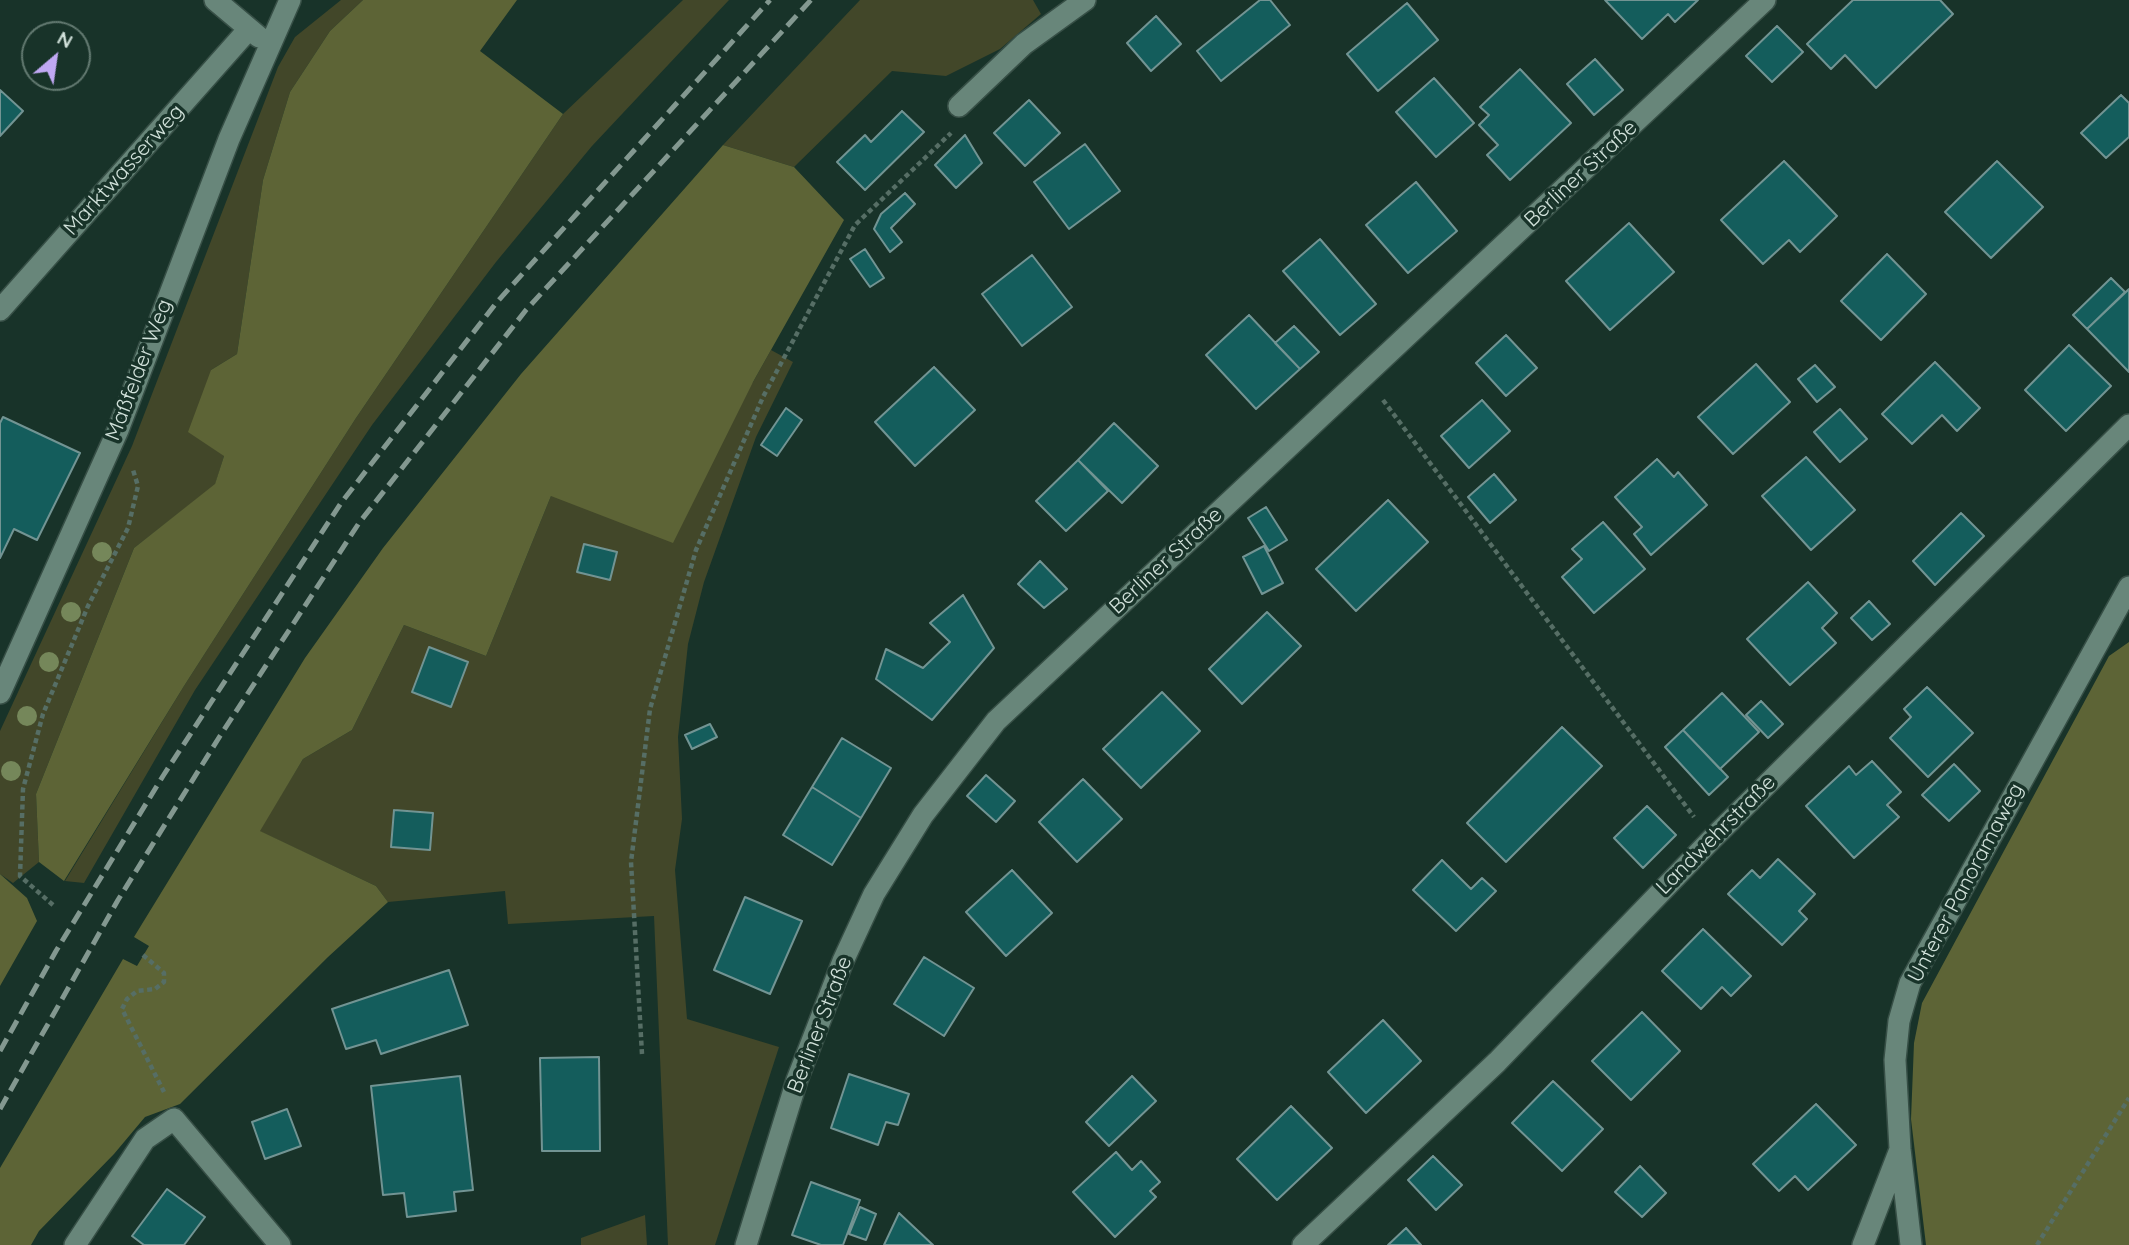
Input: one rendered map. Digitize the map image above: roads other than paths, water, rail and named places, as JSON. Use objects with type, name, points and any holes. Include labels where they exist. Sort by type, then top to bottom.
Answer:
[{"type":"street","points":[[215,0],[248,30],[269,44]]},
{"type":"street","name":"Maßfelder Weg","points":[[0,693],[118,430],[229,139],[290,0]]},
{"type":"street","points":[[959,106],[1024,44],[1084,0]]},
{"type":"street","name":"Berliner Straße","points":[[746,1245],[797,1080],[843,961],[873,894],[923,815],[996,721],[1765,0]]},
{"type":"street","name":"Marktwasserweg","points":[[0,310],[248,30]]},
{"type":"street","name":"Landwehrstraße","points":[[1303,1245],[1497,1062],[1711,840],[2129,425]]},
{"type":"street","name":"Unterer Panoramaweg","points":[[1911,1245],[1900,1149],[1895,1060],[1899,1021],[1910,983],[2129,587]]},
{"type":"street","points":[[75,1245],[145,1139],[174,1119],[279,1245]]},
{"type":"street","points":[[1863,1245],[1900,1149]]},
{"type":"railway","points":[[0,1051],[56,951],[163,776],[341,503],[497,302],[770,0]]},
{"type":"railway","points":[[0,1109],[118,900],[220,736],[359,523],[526,310],[811,0]]}]
